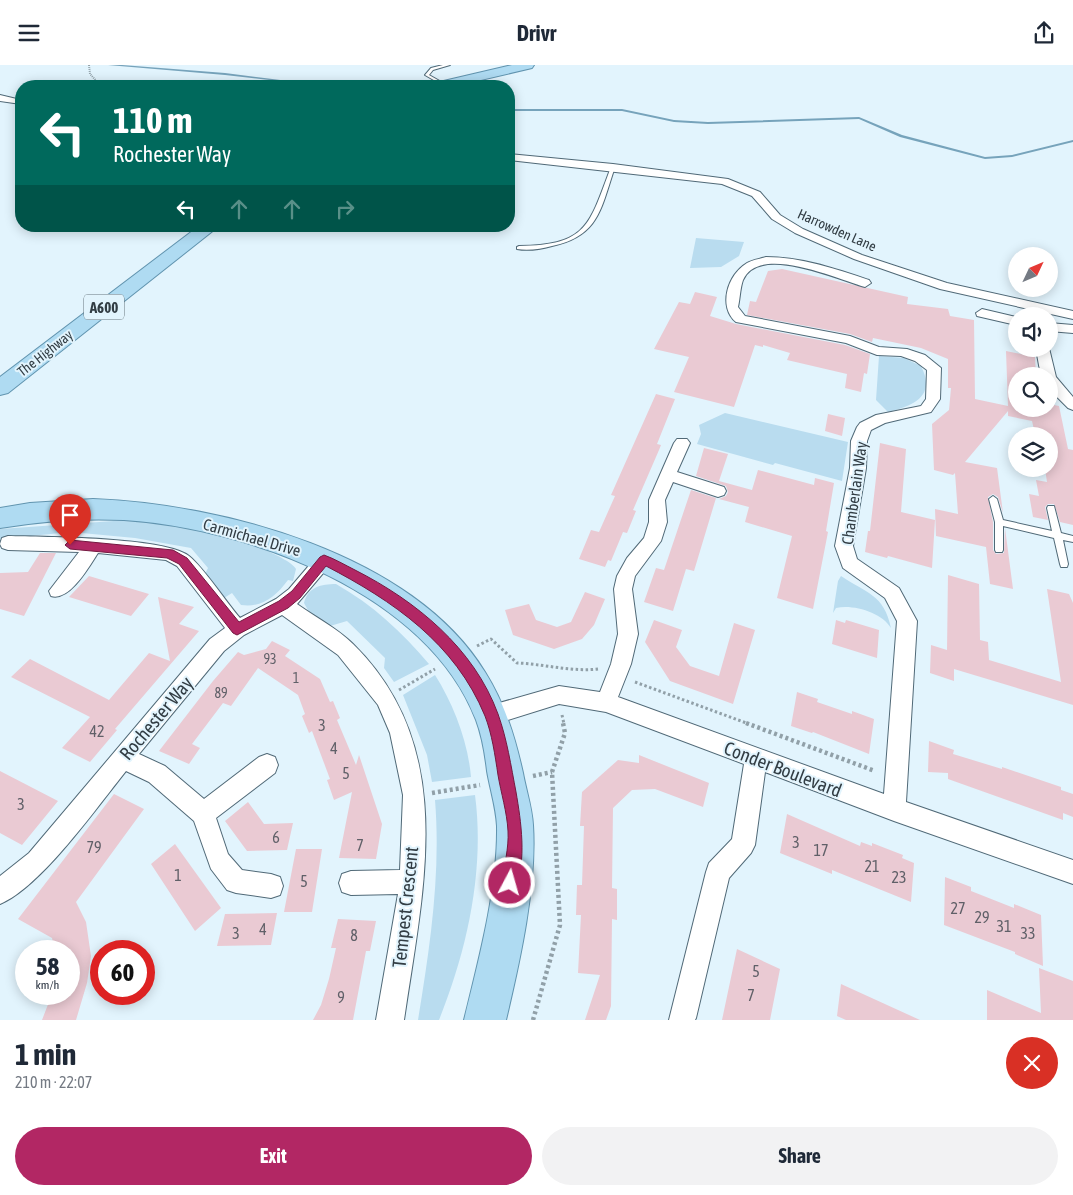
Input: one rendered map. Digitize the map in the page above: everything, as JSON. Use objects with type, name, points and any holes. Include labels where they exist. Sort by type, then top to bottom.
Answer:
[{"type":"main road","points":[[463,80],[522,66]]},
{"type":"main road","name":"The Highway","points":[[0,388],[202,232]]},
{"type":"main road","name":"Carmichael Drive","points":[[8,512],[98,510],[160,514],[251,533],[324,560],[376,586],[422,619],[445,641],[468,672],[492,715],[516,831],[502,942],[485,1020]]},
{"type":"street","points":[[0,98],[15,101]]},
{"type":"street","name":"Harrowden Lane","points":[[515,158],[614,167],[724,181],[756,194],[776,217],[799,231],[858,257],[944,286],[1073,315]]},
{"type":"street","name":"Chamberlain Way","points":[[865,283],[836,269],[770,260],[754,264],[737,279],[732,307],[735,314],[741,319],[752,323],[781,326],[815,335],[850,340],[877,351],[902,352],[920,358],[934,368],[933,399],[926,409],[910,415],[881,419],[864,427],[859,441],[858,468],[844,546],[849,563],[892,593],[907,621],[894,810]]},
{"type":"street","points":[[982,313],[1008,319]]},
{"type":"street","points":[[1058,328],[1073,329]]},
{"type":"street","points":[[1047,357],[1047,373],[1057,389],[1073,405]]},
{"type":"street","points":[[606,702],[621,664],[628,634],[623,589],[626,576],[633,563],[652,541],[658,522],[657,500],[682,443]]},
{"type":"street","points":[[668,475],[718,491]]},
{"type":"street","points":[[8,543],[93,546],[169,553],[183,561],[237,629]]},
{"type":"street","points":[[58,591],[80,566],[93,546]]},
{"type":"street","name":"Rochester Way","points":[[0,891],[37,861],[217,645],[237,629],[283,605],[296,594],[324,560]]},
{"type":"street","name":"Tempest Crescent","points":[[283,605],[345,649],[385,698],[401,733],[414,795],[412,882],[390,1020]]},
{"type":"street","name":"Conder Boulevard","points":[[492,715],[559,695],[606,702],[894,810],[1073,872]]},
{"type":"street","points":[[123,758],[157,774],[203,814],[219,861],[236,881],[271,886]]},
{"type":"street","points":[[682,1019],[718,872],[743,845],[756,758]]},
{"type":"street","points":[[203,814],[267,765]]},
{"type":"street","points":[[351,883],[412,882]]},
{"type":"lane","points":[[434,80],[427,75],[432,69],[448,65]]},
{"type":"lane","points":[[518,249],[548,247],[570,239],[589,226],[614,167]]},
{"type":"lane","points":[[994,499],[998,522],[998,550]]},
{"type":"lane","points":[[1051,508],[1064,564]]},
{"type":"lane","points":[[998,522],[1073,539]]},
{"type":"path","points":[[89,65],[90,74],[96,80]]},
{"type":"path","points":[[533,1020],[560,925],[552,772],[566,733],[556,667]]},
{"type":"shaded area","points":[[696,238],[744,242],[739,256],[721,267],[690,268]]},
{"type":"shaded area","points":[[879,356],[904,358],[921,366],[926,385],[924,393],[920,398],[906,407],[888,412],[876,400]]},
{"type":"shaded area","points":[[725,413],[848,442],[842,481],[775,463],[773,465],[697,444],[701,434],[699,425]]},
{"type":"shaded area","points":[[142,519],[191,524],[248,543],[290,563],[296,569],[293,581],[288,580],[274,596],[262,603],[241,605],[232,593],[224,598],[204,576],[208,568],[191,548],[135,538],[71,532],[0,539],[0,529]]},
{"type":"shaded area","points":[[841,576],[879,601],[888,617],[891,628],[881,618],[867,611],[843,607],[836,608],[833,613],[838,581]]},
{"type":"shaded area","points":[[336,584],[350,592],[386,620],[429,664],[394,682],[384,668],[385,658],[347,621],[330,626],[309,612],[304,603],[309,593],[316,587]]},
{"type":"shaded area","points":[[435,675],[459,724],[467,751],[471,777],[432,782],[427,755],[403,695]]},
{"type":"shaded area","points":[[475,795],[478,852],[471,910],[458,966],[439,1020],[418,1020],[433,910],[437,855],[435,800]]},
{"type":"building","points":[[782,269],[908,297],[907,304],[948,309],[950,316],[974,320],[975,399],[1008,406],[1008,411],[965,462],[997,468],[1003,513],[998,497],[993,494],[988,497],[993,522],[993,550],[996,554],[1004,553],[1005,528],[1013,589],[990,584],[986,547],[936,536],[935,509],[958,514],[955,473],[953,475],[934,470],[932,424],[949,410],[951,388],[948,388],[948,359],[921,348],[873,338],[872,342],[850,334],[747,315],[750,301],[756,302],[768,271]]},
{"type":"building","points":[[695,292],[717,297],[710,316],[736,324],[845,345],[870,354],[867,374],[864,373],[861,392],[845,388],[847,374],[787,360],[790,353],[763,345],[763,347],[755,345],[734,407],[674,392],[689,357],[654,349],[679,302],[690,304]]},
{"type":"building","points":[[1006,351],[1008,351],[1008,357],[1035,357],[1036,367],[1008,367],[1008,406]]},
{"type":"building","points":[[656,394],[675,399],[657,444],[661,445],[633,510],[636,511],[627,533],[623,532],[611,561],[608,560],[605,567],[579,559],[591,530],[599,532],[615,496],[611,495]]},
{"type":"building","points":[[1059,406],[1068,449],[1073,450],[1073,525],[1060,522],[1054,504],[1048,504],[1045,507],[1048,520],[1033,517],[1029,494],[1039,496],[1036,480],[1047,482],[1046,477],[1058,477],[1058,427],[1033,427],[1032,421],[1013,417],[1058,417]]},
{"type":"building","points":[[828,414],[845,418],[842,436],[825,431]]},
{"type":"building","points":[[880,443],[906,449],[901,512],[935,520],[932,568],[865,552],[868,531],[870,531]]},
{"type":"building","points":[[704,448],[728,454],[719,481],[752,490],[758,470],[814,485],[815,478],[834,483],[826,531],[828,532],[813,609],[777,598],[792,536],[745,522],[749,507],[719,499],[726,496],[728,492],[726,486],[696,476]]},
{"type":"building","points":[[691,490],[716,498],[694,571],[686,569],[673,611],[644,602],[656,568],[664,570]]},
{"type":"building","points":[[40,553],[56,553],[24,616],[0,609],[0,573],[28,572]]},
{"type":"building","points":[[948,575],[979,584],[980,640],[988,642],[989,660],[1061,682],[1047,589],[1069,594],[1073,603],[1073,705],[954,669],[954,681],[930,673],[931,645],[947,650]]},
{"type":"building","points":[[89,576],[149,594],[131,616],[69,597]]},
{"type":"building","points":[[585,592],[605,599],[594,625],[582,639],[554,649],[513,635],[505,610],[529,604],[536,620],[557,627],[571,622]]},
{"type":"building","points":[[158,597],[194,607],[179,624],[199,631],[115,729],[117,730],[90,762],[62,748],[90,717],[11,677],[30,659],[109,700],[149,653],[170,661]]},
{"type":"building","points":[[654,620],[682,630],[676,647],[690,666],[719,676],[734,623],[755,630],[733,704],[670,681],[645,642]]},
{"type":"building","points":[[836,620],[845,623],[846,620],[879,630],[877,658],[832,644]]},
{"type":"building","points":[[272,641],[290,650],[285,656],[320,679],[330,702],[333,701],[340,718],[337,720],[356,765],[359,755],[382,824],[376,859],[339,858],[352,792],[334,800],[327,780],[330,779],[312,731],[309,733],[302,716],[305,714],[298,695],[258,668],[231,706],[223,703],[192,744],[200,748],[189,764],[159,751],[238,652],[244,655],[266,649]]},
{"type":"building","points":[[797,692],[818,699],[817,702],[874,719],[869,754],[813,732],[791,726]]},
{"type":"building","points":[[929,741],[954,750],[953,754],[1002,769],[1002,767],[1061,787],[1061,790],[1073,794],[1073,817],[1063,813],[1063,820],[948,779],[948,773],[928,772]]},
{"type":"building","points":[[639,755],[709,783],[703,807],[655,789],[632,790],[613,808],[612,888],[617,889],[617,920],[612,919],[611,1006],[606,1020],[585,1020],[600,975],[578,973],[581,915],[576,915],[577,885],[582,885],[584,826],[580,826],[582,792],[618,760],[639,763]]},
{"type":"building","points":[[0,771],[58,801],[22,845],[0,833]]},
{"type":"building","points":[[114,794],[144,809],[76,902],[86,922],[90,963],[87,983],[76,1020],[42,1020],[48,1005],[80,1005],[80,940],[52,940],[18,919]]},
{"type":"building","points":[[248,802],[264,824],[293,823],[287,850],[247,851],[225,821]]},
{"type":"building","points":[[787,814],[860,846],[861,842],[872,846],[872,843],[903,855],[902,858],[914,863],[911,902],[832,870],[832,874],[780,853]]},
{"type":"building","points":[[175,844],[221,908],[195,931],[151,864]]},
{"type":"building","points":[[296,849],[322,849],[312,912],[284,912]]},
{"type":"building","points":[[945,877],[971,887],[971,891],[1014,908],[1014,904],[1041,915],[1043,966],[1015,954],[1015,952],[944,925]]},
{"type":"building","points":[[277,913],[271,945],[217,946],[225,914]]},
{"type":"building","points":[[338,919],[376,921],[370,951],[366,951],[353,1020],[313,1020],[321,1005],[329,979],[336,948],[331,948]]},
{"type":"building","points":[[737,949],[780,969],[770,1020],[722,1020]]},
{"type":"building","points":[[1039,968],[1073,981],[1073,1020],[987,1020],[987,990],[1041,1013]]},
{"type":"building","points":[[841,984],[920,1020],[846,1020],[837,1016]]},
{"type":"waterway","points":[[110,65],[276,80]]},
{"type":"waterway","points":[[515,110],[622,110],[674,121],[708,123],[859,118],[901,136],[985,158],[1012,156],[1073,141]]},
{"type":"route","points":[[70,545],[169,553],[183,561],[237,629],[283,605],[316,573],[324,560],[376,586],[422,619],[445,641],[468,672],[492,715],[516,831],[510,883]]}]
